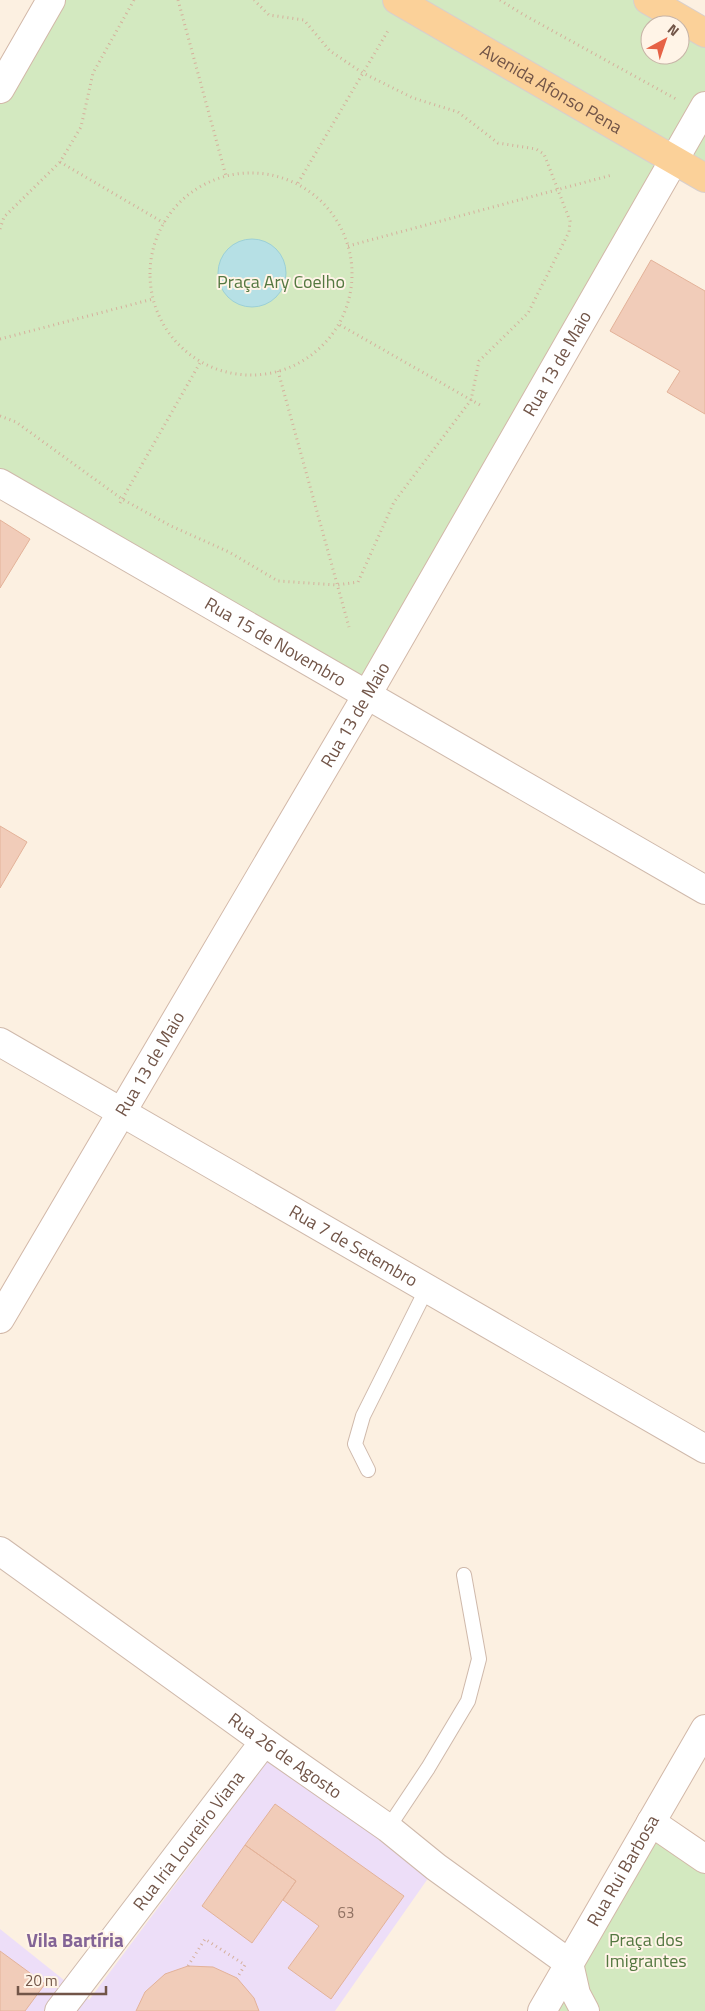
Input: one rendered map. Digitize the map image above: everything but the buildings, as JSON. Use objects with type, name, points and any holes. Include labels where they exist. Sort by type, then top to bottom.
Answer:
[{"type":"main road","points":[[648,0],[705,33]]},
{"type":"main road","name":"Avenida Afonso Pena","points":[[394,12],[705,178]]},
{"type":"street","points":[[0,88],[51,0]]},
{"type":"street","name":"Rua 13 de Maio","points":[[0,1319],[367,695],[703,110]]},
{"type":"street","name":"Rua 15 de Novembro","points":[[0,483],[705,890]]},
{"type":"street","name":"Rua 7 de Setembro","points":[[0,1042],[705,1449]]},
{"type":"street","name":"Rua 26 de Agosto","points":[[0,1551],[264,1742],[388,1828],[436,1867],[570,1963]]},
{"type":"street","name":"Rua Rui Barbosa","points":[[542,2011],[705,1729]]},
{"type":"street","name":"Rua Iria Loureiro Viana","points":[[59,2011],[264,1742]]},
{"type":"street","points":[[651,1822],[705,1859]]},
{"type":"street","points":[[570,1963],[576,1994],[585,2011]]},
{"type":"lane","points":[[368,1470],[355,1444],[363,1416],[427,1288]]},
{"type":"lane","points":[[388,1828],[428,1768],[468,1701],[479,1659],[464,1575]]},
{"type":"path","points":[[0,229],[4,217],[60,162],[81,127],[93,73],[134,0]]},
{"type":"path","points":[[178,0],[226,176]]},
{"type":"path","points":[[0,416],[16,422],[122,499],[171,526],[229,552],[278,581],[338,585],[358,582],[394,502],[471,400],[479,361],[528,313],[569,232],[570,221],[544,154],[536,149],[498,143],[458,112],[413,98],[363,73],[330,51],[304,20],[269,15],[254,0]]},
{"type":"path","points":[[500,0],[524,15],[703,110]]},
{"type":"path","points":[[298,183],[363,73],[394,12]]},
{"type":"path","points":[[60,162],[164,223]]},
{"type":"path","points":[[231,173],[265,173],[298,183],[325,203],[343,230],[353,262],[351,294],[340,325],[319,350],[292,368],[260,376],[225,372],[194,358],[170,334],[154,304],[149,270],[156,237],[173,207],[199,185],[226,176],[231,173]]},
{"type":"path","points":[[348,246],[612,176]]},
{"type":"path","points":[[0,339],[153,298]]},
{"type":"path","points":[[340,325],[480,405]]},
{"type":"path","points":[[120,503],[201,361]]},
{"type":"path","points":[[278,371],[349,627]]},
{"type":"path","points":[[188,1966],[205,1939],[245,1965],[237,1978]]},
{"type":"shaded area","points":[[276,1750],[436,1867],[335,2011],[0,2011],[0,1929],[89,2000]]},
{"type":"green space","name":"Praça Ary Coelho","points":[[51,0],[648,0],[674,15],[640,15],[640,65],[690,65],[690,24],[705,33],[705,178],[674,160],[367,695],[0,483],[0,89]]},
{"type":"green space","name":"Praça dos Imigrantes","points":[[651,1822],[705,1859],[705,2011],[542,2011]]},
{"type":"water","points":[[252,239],[265,242],[276,249],[283,260],[286,273],[283,286],[276,297],[265,304],[252,307],[239,304],[228,297],[221,286],[218,273],[221,260],[228,249],[239,242]]},
{"type":"district","name":"Vila Bartíria","points":[[75,1940]]}]
